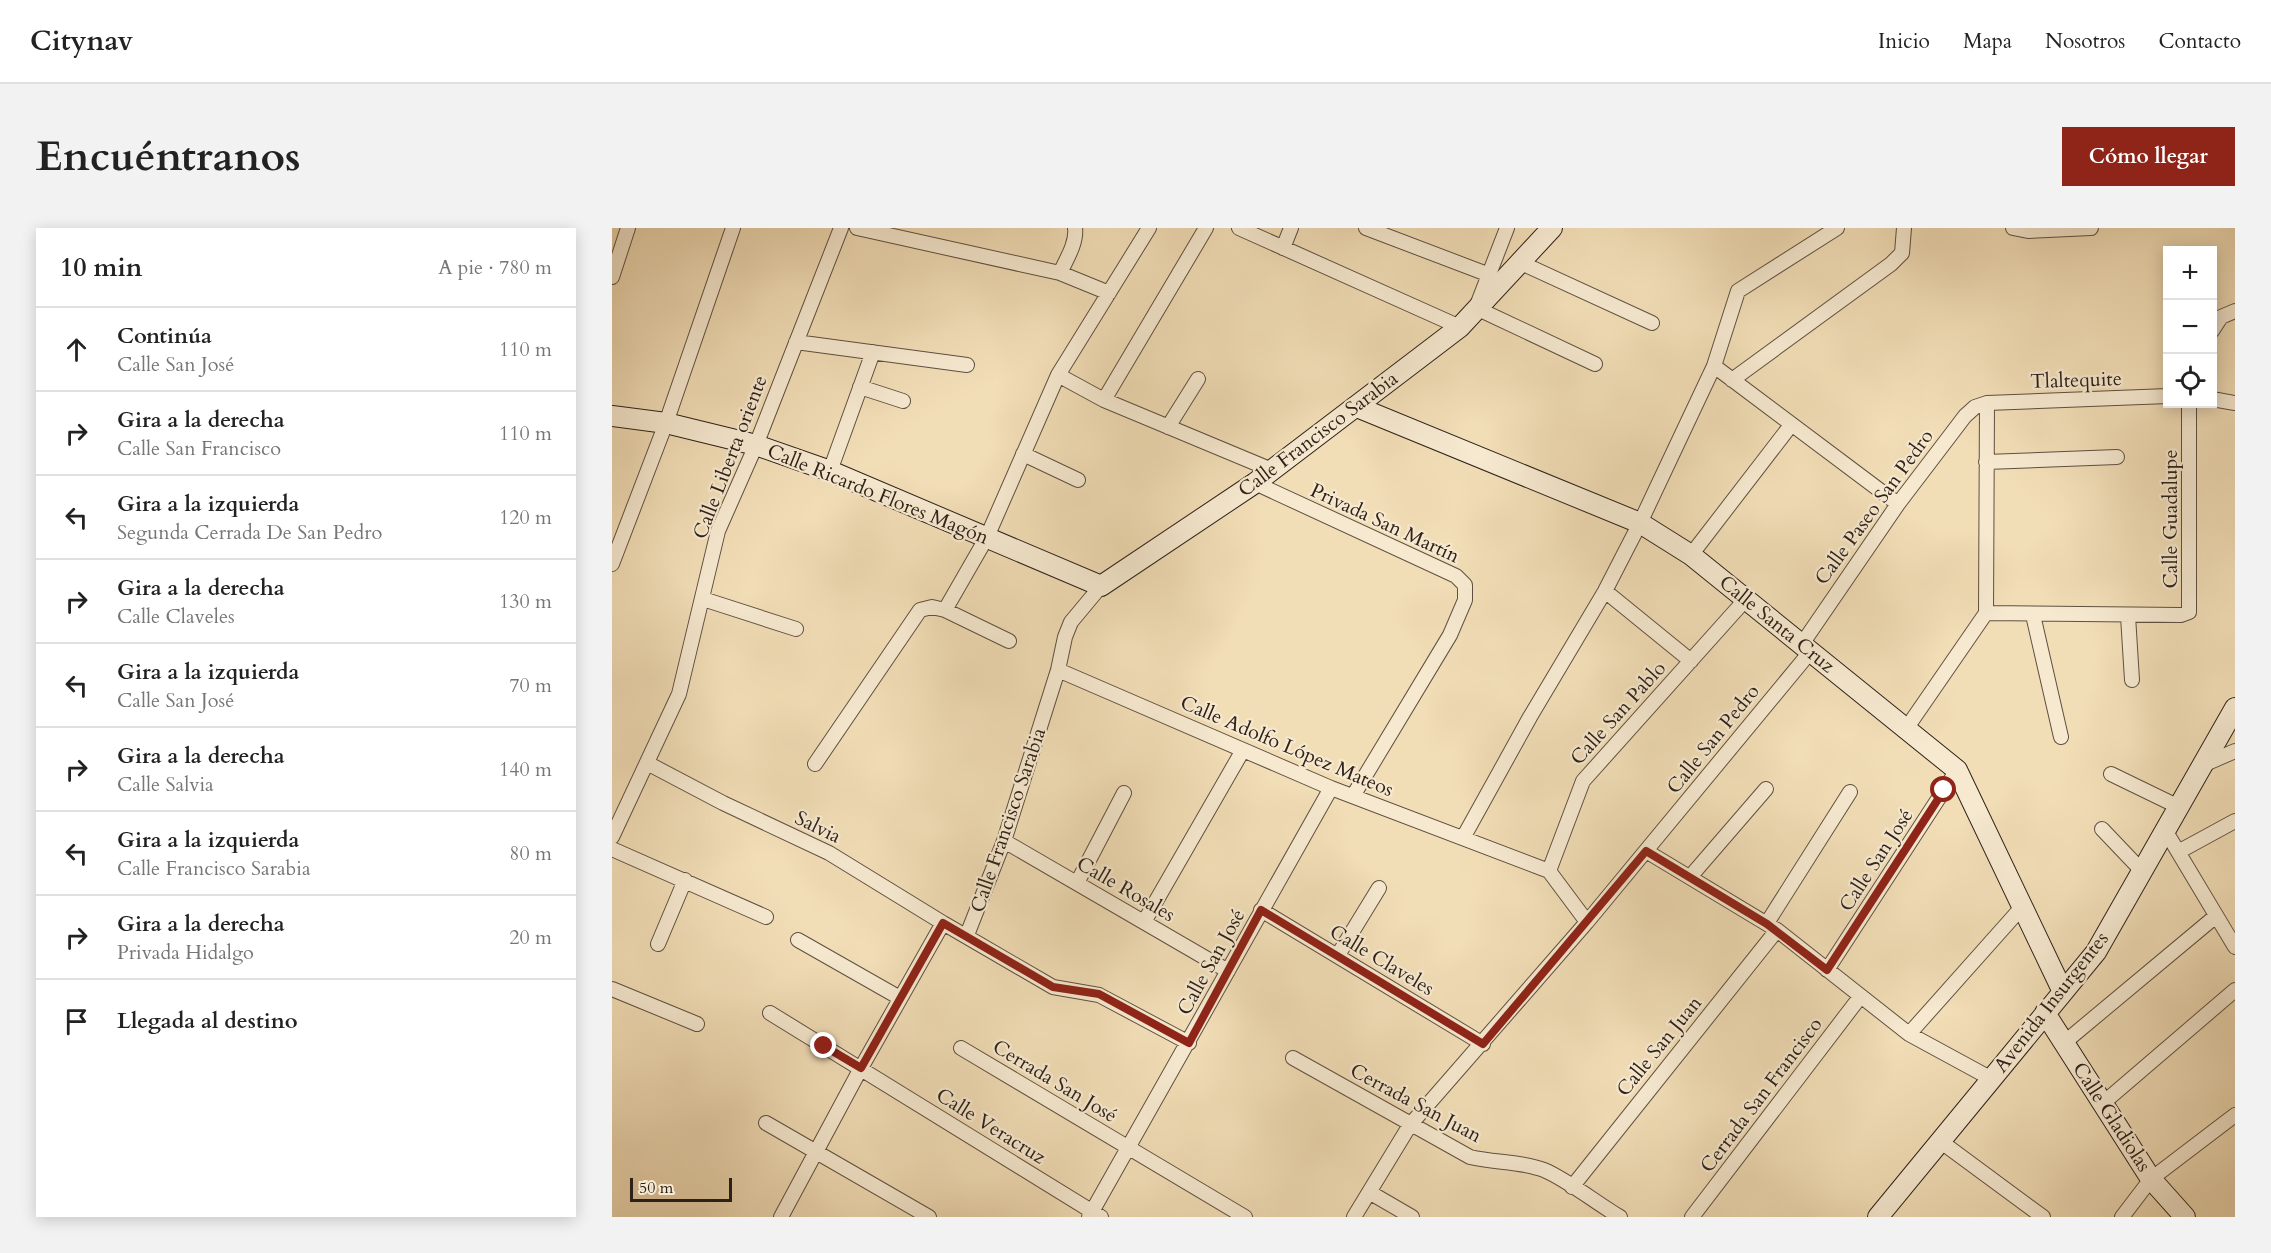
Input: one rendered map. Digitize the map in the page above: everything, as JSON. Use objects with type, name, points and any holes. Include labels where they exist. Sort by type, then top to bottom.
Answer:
[{"type":"street","points":[[612,277],[628,228]]},
{"type":"street","points":[[612,564],[666,423],[733,228]]},
{"type":"street","name":"Calle Liberta oriente","points":[[612,837],[679,694],[718,531],[756,445],[841,228]]},
{"type":"street","points":[[857,228],[1060,273],[1109,292]]},
{"type":"street","points":[[915,241],[923,228]]},
{"type":"street","points":[[1060,273],[1074,240],[1075,228]]},
{"type":"street","points":[[945,610],[987,537],[1058,375],[1149,228]]},
{"type":"street","points":[[1104,400],[1206,228]]},
{"type":"street","points":[[1239,228],[1460,327]]},
{"type":"street","points":[[1283,248],[1291,228]]},
{"type":"street","points":[[1366,228],[1487,274]]},
{"type":"street","points":[[1507,228],[1487,274],[1476,308],[1594,364]]},
{"type":"street","name":"Calle Francisco Sarabia","points":[[967,935],[1004,841],[1071,622],[1101,586],[1255,483],[1460,327],[1552,228]]},
{"type":"street","points":[[1463,838],[1530,717],[1605,591],[1640,523],[1714,366],[1738,291],[1837,228]]},
{"type":"street","points":[[1732,380],[1891,264],[1902,253],[1904,228]]},
{"type":"street","points":[[2013,228],[2028,231],[2091,228]]},
{"type":"street","points":[[1519,262],[1652,323]]},
{"type":"street","points":[[2217,323],[2221,317],[2235,311]]},
{"type":"street","points":[[796,342],[967,365]]},
{"type":"street","points":[[830,471],[873,352]]},
{"type":"street","points":[[1714,366],[1898,504]]},
{"type":"street","points":[[1058,375],[1104,400],[1272,470]]},
{"type":"street","points":[[1168,427],[1198,379]]},
{"type":"street","points":[[860,387],[903,401]]},
{"type":"street","name":"Tlaltequite","points":[[1987,402],[2163,396]]},
{"type":"street","points":[[2217,400],[2235,403]]},
{"type":"street","points":[[1906,729],[1986,613],[1987,402]]},
{"type":"street","name":"Calle Paseo San Pedro","points":[[1806,647],[1898,504],[1965,416],[1987,402]]},
{"type":"street","name":"Calle Santa Cruz","points":[[1357,407],[1640,523],[1691,555],[1957,770],[2063,992]]},
{"type":"street","name":"Calle Guadalupe","points":[[1986,613],[2128,616],[2181,615],[2189,612],[2189,408]]},
{"type":"street","name":"Calle Ricardo Flores Magón","points":[[612,416],[666,423],[756,445],[830,471],[1101,586]]},
{"type":"street","points":[[1691,555],[1791,425]]},
{"type":"street","points":[[1023,454],[1078,480]]},
{"type":"street","points":[[1986,462],[2117,457]]},
{"type":"street","name":"Privada San Martín","points":[[1255,483],[1456,576],[1466,585],[1465,600],[1450,635],[1353,796]]},
{"type":"street","points":[[1605,591],[1691,662]]},
{"type":"street","points":[[703,599],[796,629]]},
{"type":"street","name":"Calle San Pablo","points":[[1549,871],[1583,781],[1746,599]]},
{"type":"street","points":[[815,764],[920,610],[932,607],[945,610],[1009,641]]},
{"type":"street","points":[[2033,615],[2061,737]]},
{"type":"street","points":[[2128,616],[2132,680]]},
{"type":"street","name":"Calle San Pedro","points":[[1410,1125],[1483,1044],[1646,851],[1806,647]]},
{"type":"street","name":"Calle Adolfo López Mateos","points":[[1058,670],[1331,788],[1549,871]]},
{"type":"street","name":"Avenida Insurgentes","points":[[1878,1217],[1990,1078],[2096,952],[2235,708]]},
{"type":"street","points":[[1144,922],[1243,750]]},
{"type":"street","points":[[2203,765],[2235,751]]},
{"type":"street","name":"Salvia","points":[[647,763],[723,803],[829,853],[1053,987],[1099,994],[1189,1043]]},
{"type":"street","name":"Calle San José","points":[[1827,970],[1957,770]]},
{"type":"street","points":[[2111,774],[2179,807]]},
{"type":"street","name":"Calle San José","points":[[1094,1215],[1129,1147],[1331,788]]},
{"type":"street","points":[[1690,877],[1766,789]]},
{"type":"street","name":"Calle San Juan","points":[[1572,1187],[1772,927],[1850,792]]},
{"type":"street","points":[[1077,883],[1124,793]]},
{"type":"street","points":[[2178,852],[2235,821]]},
{"type":"street","points":[[2103,829],[2142,871]]},
{"type":"street","points":[[2165,830],[2235,946]]},
{"type":"street","name":"Calle Rosales","points":[[1004,841],[1228,970]]},
{"type":"street","points":[[612,849],[766,917]]},
{"type":"street","points":[[1646,851],[1772,927],[1909,1034],[1990,1078]]},
{"type":"street","points":[[1549,871],[1587,922]]},
{"type":"street","points":[[658,944],[686,880]]},
{"type":"street","points":[[1338,956],[1379,888]]},
{"type":"street","points":[[1909,1034],[2023,906]]},
{"type":"street","name":"Calle Claveles","points":[[1261,910],[1483,1044]]},
{"type":"street","points":[[2065,1042],[2216,916]]},
{"type":"street","name":"Calle Francisco Sarabia","points":[[781,1217],[861,1068],[943,923]]},
{"type":"street","points":[[798,940],[900,998]]},
{"type":"street","points":[[612,989],[697,1024]]},
{"type":"street","points":[[2102,1104],[2235,990]]},
{"type":"street","name":"Cerrada San Francisco","points":[[1692,1217],[1860,997]]},
{"type":"street","name":"Calle Gladiolas","points":[[2045,1013],[2151,1179],[2185,1217]]},
{"type":"street","name":"Calle Veracruz","points":[[770,1014],[861,1068],[1094,1215]]},
{"type":"street","name":"Cerrada San José","points":[[961,1048],[1245,1217]]},
{"type":"street","name":"Cerrada San Juan","points":[[1293,1058],[1470,1157],[1488,1162],[1525,1165],[1545,1171],[1620,1217]]},
{"type":"street","points":[[2122,1217],[2151,1179],[2235,1115]]},
{"type":"street","points":[[766,1123],[929,1217]]},
{"type":"street","points":[[1354,1217],[1410,1125]]},
{"type":"street","points":[[1940,1141],[2043,1217]]},
{"type":"street","points":[[1369,1192],[1412,1217]]},
{"type":"route","points":[[824,1046],[861,1068],[943,923],[1053,987],[1099,994],[1189,1043],[1261,910],[1483,1044],[1646,851],[1777,930],[1827,970],[1944,790]]}]
